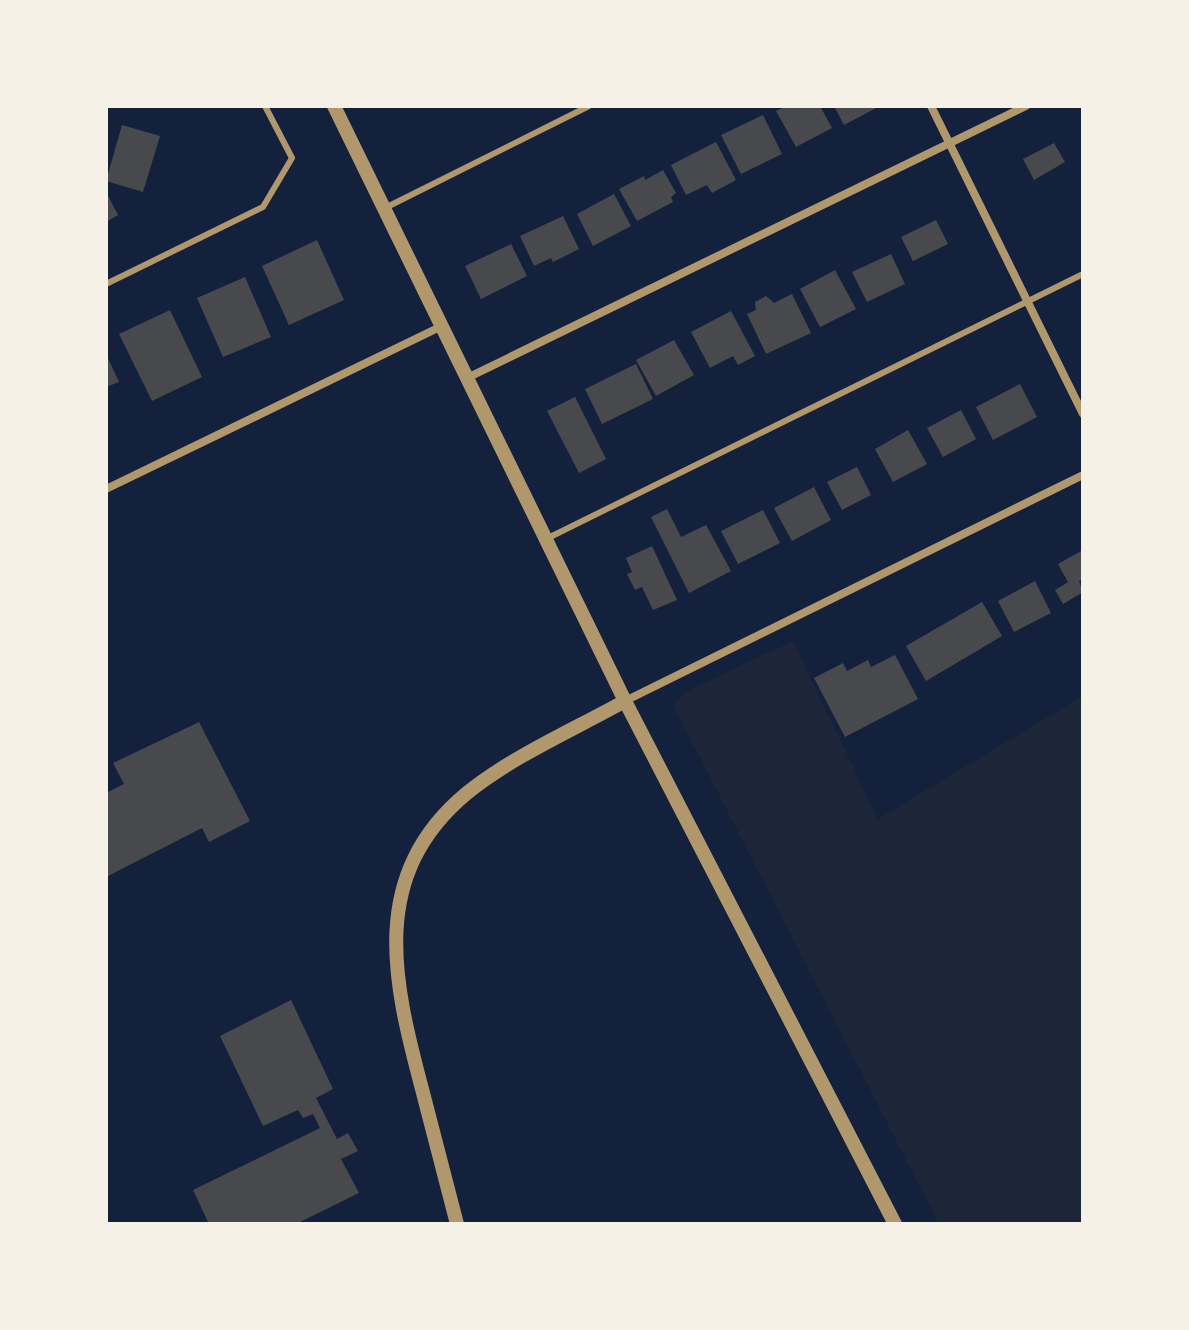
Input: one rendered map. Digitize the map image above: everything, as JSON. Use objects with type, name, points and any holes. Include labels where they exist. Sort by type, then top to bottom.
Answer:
[{"type":"street","points":[[334,106],[625,701],[895,1224]]},
{"type":"street","points":[[931,106],[1083,414]]},
{"type":"street","points":[[467,378],[1026,106]]},
{"type":"street","points":[[106,489],[442,326]]},
{"type":"street","points":[[457,1224],[405,1027],[394,952],[399,904],[406,878],[419,847],[440,819],[468,792],[504,768],[625,701],[1083,475]]},
{"type":"lane","points":[[106,284],[263,207],[292,158],[265,106]]},
{"type":"lane","points":[[385,208],[589,106]]},
{"type":"lane","points":[[547,538],[1083,274]]},
{"type":"shaded area","points":[[793,641],[878,819],[1083,696],[1083,1224],[939,1224],[673,705],[683,693]]},
{"type":"building","points":[[786,106],[820,106],[832,128],[796,147],[776,111]]},
{"type":"building","points":[[834,106],[880,106],[844,125]]},
{"type":"building","points":[[763,115],[782,154],[741,174],[721,135]]},
{"type":"building","points":[[122,125],[160,136],[143,192],[106,181]]},
{"type":"building","points":[[716,142],[736,180],[712,193],[707,185],[686,195],[671,165]]},
{"type":"building","points":[[1054,143],[1065,162],[1034,180],[1023,159]]},
{"type":"building","points":[[663,170],[676,193],[671,197],[673,202],[637,221],[619,189]]},
{"type":"building","points":[[106,192],[118,215],[106,222]]},
{"type":"building","points":[[614,194],[631,226],[593,246],[577,214]]},
{"type":"building","points":[[563,216],[579,249],[553,262],[551,258],[534,266],[520,236]]},
{"type":"building","points":[[936,220],[948,244],[913,261],[901,237]]},
{"type":"building","points":[[317,240],[344,300],[289,325],[262,266]]},
{"type":"building","points":[[511,244],[527,276],[481,299],[465,266]]},
{"type":"building","points":[[891,254],[905,284],[867,302],[852,272]]},
{"type":"building","points":[[835,270],[856,309],[820,327],[800,289]]},
{"type":"building","points":[[245,277],[271,337],[223,357],[197,298]]},
{"type":"building","points":[[792,294],[811,333],[766,354],[747,314],[756,310],[755,302],[766,296],[774,303]]},
{"type":"building","points":[[170,310],[202,377],[152,401],[119,334]]},
{"type":"building","points":[[731,311],[755,356],[738,365],[733,356],[710,368],[691,332]]},
{"type":"building","points":[[674,340],[694,375],[656,396],[636,360]]},
{"type":"building","points":[[106,354],[119,382],[106,387]]},
{"type":"building","points":[[636,364],[653,399],[602,424],[585,389]]},
{"type":"building","points":[[1020,384],[1037,417],[993,440],[976,407]]},
{"type":"building","points":[[575,397],[606,459],[579,473],[547,411]]},
{"type":"building","points":[[961,410],[976,439],[943,457],[927,428]]},
{"type":"building","points":[[908,430],[927,464],[893,482],[875,449]]},
{"type":"building","points":[[857,467],[871,495],[842,510],[827,482]]},
{"type":"building","points":[[814,487],[831,520],[792,541],[774,508]]},
{"type":"building","points":[[667,509],[681,537],[706,525],[731,571],[689,593],[651,517]]},
{"type":"building","points":[[763,510],[780,543],[738,564],[721,531]]},
{"type":"building","points":[[652,546],[677,600],[653,610],[642,587],[635,590],[627,574],[632,572],[626,558]]},
{"type":"building","points":[[1083,550],[1083,579],[1079,581],[1083,592],[1063,604],[1055,590],[1068,582],[1058,564]]},
{"type":"building","points":[[1035,581],[1051,613],[1014,632],[998,601]]},
{"type":"building","points":[[982,602],[1002,636],[926,681],[906,646]]},
{"type":"building","points":[[895,655],[918,699],[845,737],[814,678],[843,663],[847,671],[868,660],[871,667]]},
{"type":"building","points":[[199,722],[250,821],[209,842],[202,828],[106,877],[106,793],[124,784],[113,763]]},
{"type":"building","points":[[291,1000],[333,1089],[316,1098],[337,1139],[348,1133],[358,1151],[341,1159],[359,1193],[296,1224],[209,1224],[193,1190],[320,1128],[313,1114],[303,1118],[298,1110],[263,1126],[220,1036]]}]
